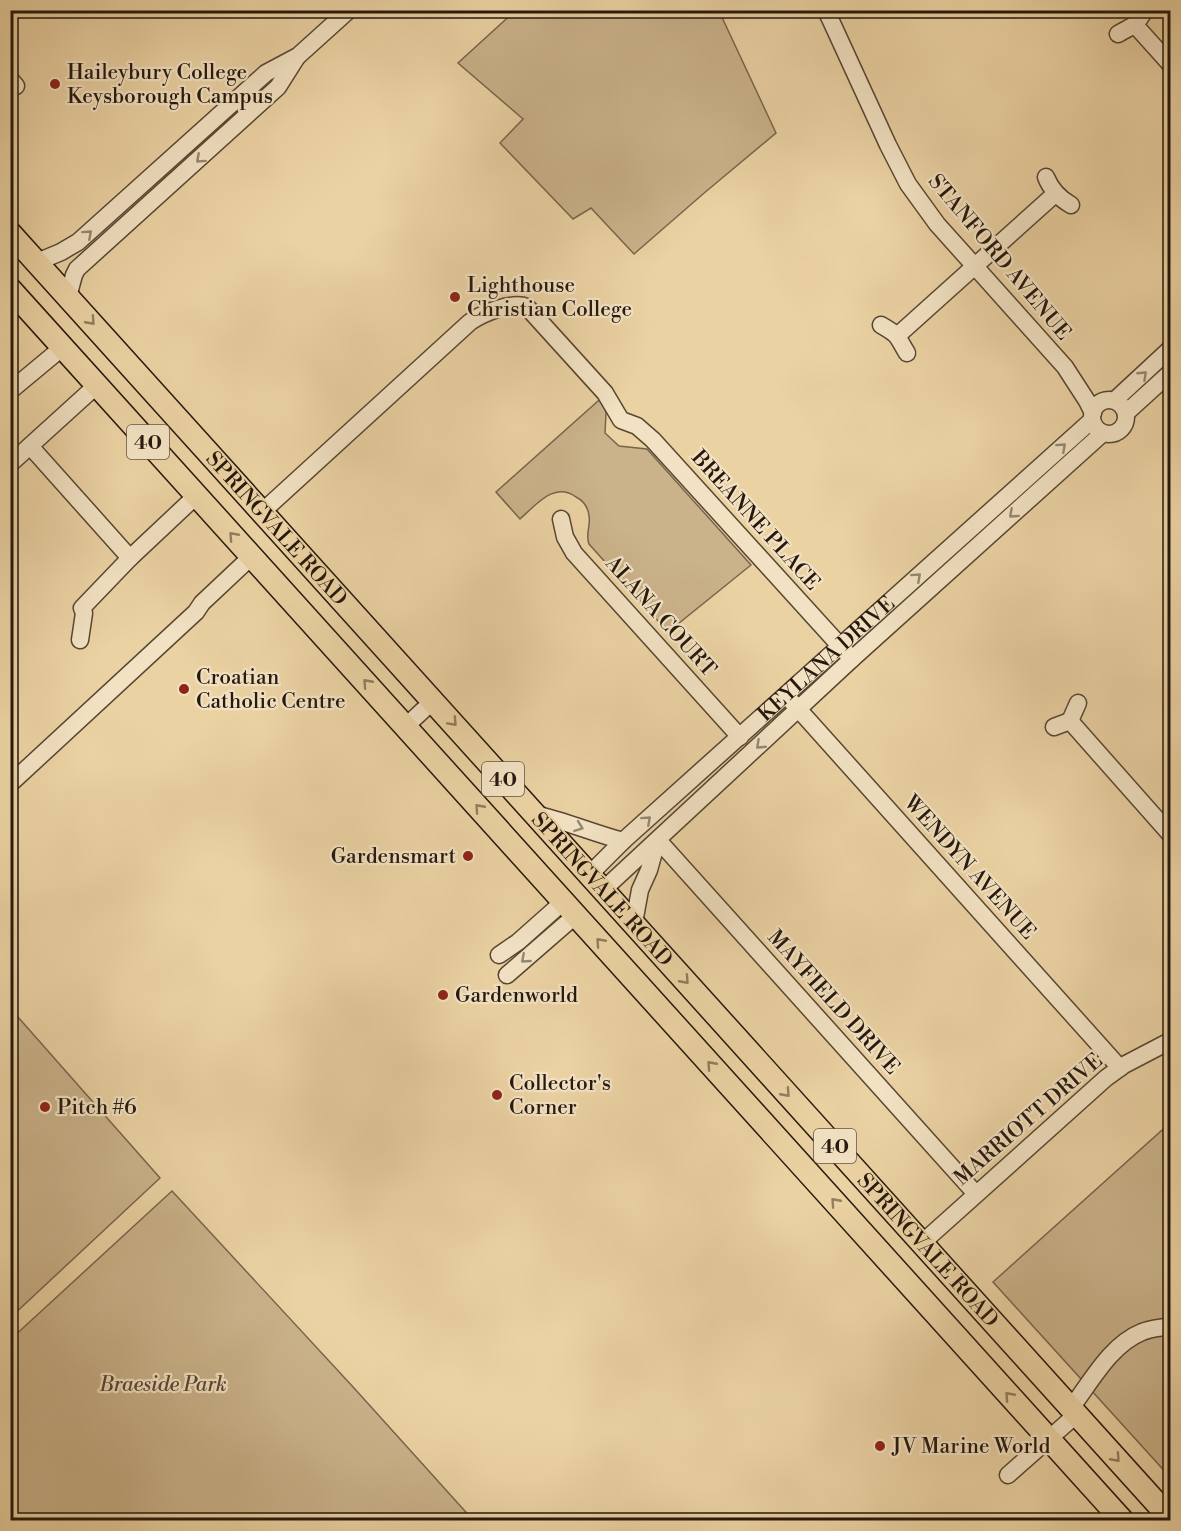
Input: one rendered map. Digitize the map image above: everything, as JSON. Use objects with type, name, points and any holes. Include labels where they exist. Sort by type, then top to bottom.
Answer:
[{"type":"highway","name":"SPRINGVALE ROAD","points":[[10,233],[1170,1518]]},
{"type":"highway","name":"SPRINGVALE ROAD","points":[[10,289],[1122,1521]]},
{"type":"highway","name":"KEYLANA DRIVE","points":[[570,909],[596,883]]},
{"type":"street","points":[[37,262],[78,242],[266,73],[297,56],[349,10]]},
{"type":"street","name":"STANFORD AVENUE","points":[[826,10],[908,184],[937,224],[1065,368],[1088,401],[1096,422]]},
{"type":"street","points":[[1118,34],[1129,29],[1140,18],[1170,64]]},
{"type":"street","points":[[68,297],[77,269],[278,87],[297,56]]},
{"type":"street","points":[[213,121],[226,135]]},
{"type":"street","points":[[1046,177],[1055,194],[1071,205]]},
{"type":"street","points":[[897,336],[1055,194]]},
{"type":"street","points":[[118,206],[131,220]]},
{"type":"street","name":"BREANNE PLACE","points":[[262,512],[470,322],[480,316],[518,305],[526,308],[605,393],[621,420],[637,426],[653,440],[852,659]]},
{"type":"street","points":[[881,325],[897,336],[907,353]]},
{"type":"street","points":[[10,391],[63,347]]},
{"type":"street","points":[[1116,404],[1170,349]]},
{"type":"street","name":"STANFORD AVENUE","points":[[1065,368],[1116,404]]},
{"type":"street","points":[[1116,404],[1126,423],[1119,432],[1114,434],[1096,422],[1098,404],[1116,404],[1170,373]]},
{"type":"street","points":[[10,464],[96,385]]},
{"type":"street","name":"KEYLANA DRIVE","points":[[596,883],[623,841],[840,646],[1096,422]]},
{"type":"street","name":"KEYLANA DRIVE","points":[[596,883],[658,840],[852,659],[1096,422]]},
{"type":"street","points":[[30,446],[130,558]]},
{"type":"street","points":[[80,640],[84,613],[82,608],[130,558],[197,495]]},
{"type":"street","name":"ALANA COURT","points":[[561,519],[565,537],[574,553],[740,736]]},
{"type":"street","points":[[10,784],[196,612],[202,603],[252,556]]},
{"type":"street","name":"WENDYN AVENUE","points":[[786,696],[1120,1068]]},
{"type":"street","points":[[406,726],[433,701]]},
{"type":"street","points":[[1078,703],[1062,724],[1170,834]]},
{"type":"street","points":[[535,814],[561,820],[623,841]]},
{"type":"street","points":[[634,923],[640,890],[658,840]]},
{"type":"street","name":"MAYFIELD DRIVE","points":[[658,840],[976,1194]]},
{"type":"street","points":[[499,955],[570,909]]},
{"type":"street","points":[[507,975],[570,909]]},
{"type":"street","name":"MARRIOTT DRIVE","points":[[922,1243],[1095,1088],[1120,1068],[1170,1041]]},
{"type":"street","points":[[1008,1475],[1048,1439],[1074,1411],[1108,1358],[1127,1340],[1143,1331],[1170,1326]]},
{"type":"green space","points":[[515,11],[719,11],[776,133],[634,254],[591,208],[573,219],[500,143],[523,119],[458,63]]},
{"type":"green space","points":[[607,393],[605,433],[619,446],[647,449],[751,565],[668,632],[589,544],[588,513],[581,500],[568,493],[553,493],[520,519],[496,492]]},
{"type":"green space","name":"Pitch #6","points":[[10,1008],[160,1178],[11,1317],[10,1317]]},
{"type":"green space","points":[[1170,1123],[1170,1477],[993,1282]]},
{"type":"green space","name":"Braeside Park","points":[[172,1191],[473,1520],[11,1520],[11,1339]]},
{"type":"place","name":"Haileybury College Keysborough Campus","points":[[55,84]]},
{"type":"place","name":"Lighthouse Christian College","points":[[455,297]]},
{"type":"place","name":"Croatian Catholic Centre","points":[[184,689]]},
{"type":"place","name":"Gardensmart","points":[[468,856]]},
{"type":"place","name":"Gardenworld","points":[[443,995]]},
{"type":"place","name":"Collector's Corner","points":[[497,1095]]},
{"type":"place","name":"Pitch #6","points":[[45,1107]]},
{"type":"place","name":"JV Marine World","points":[[880,1446]]}]
